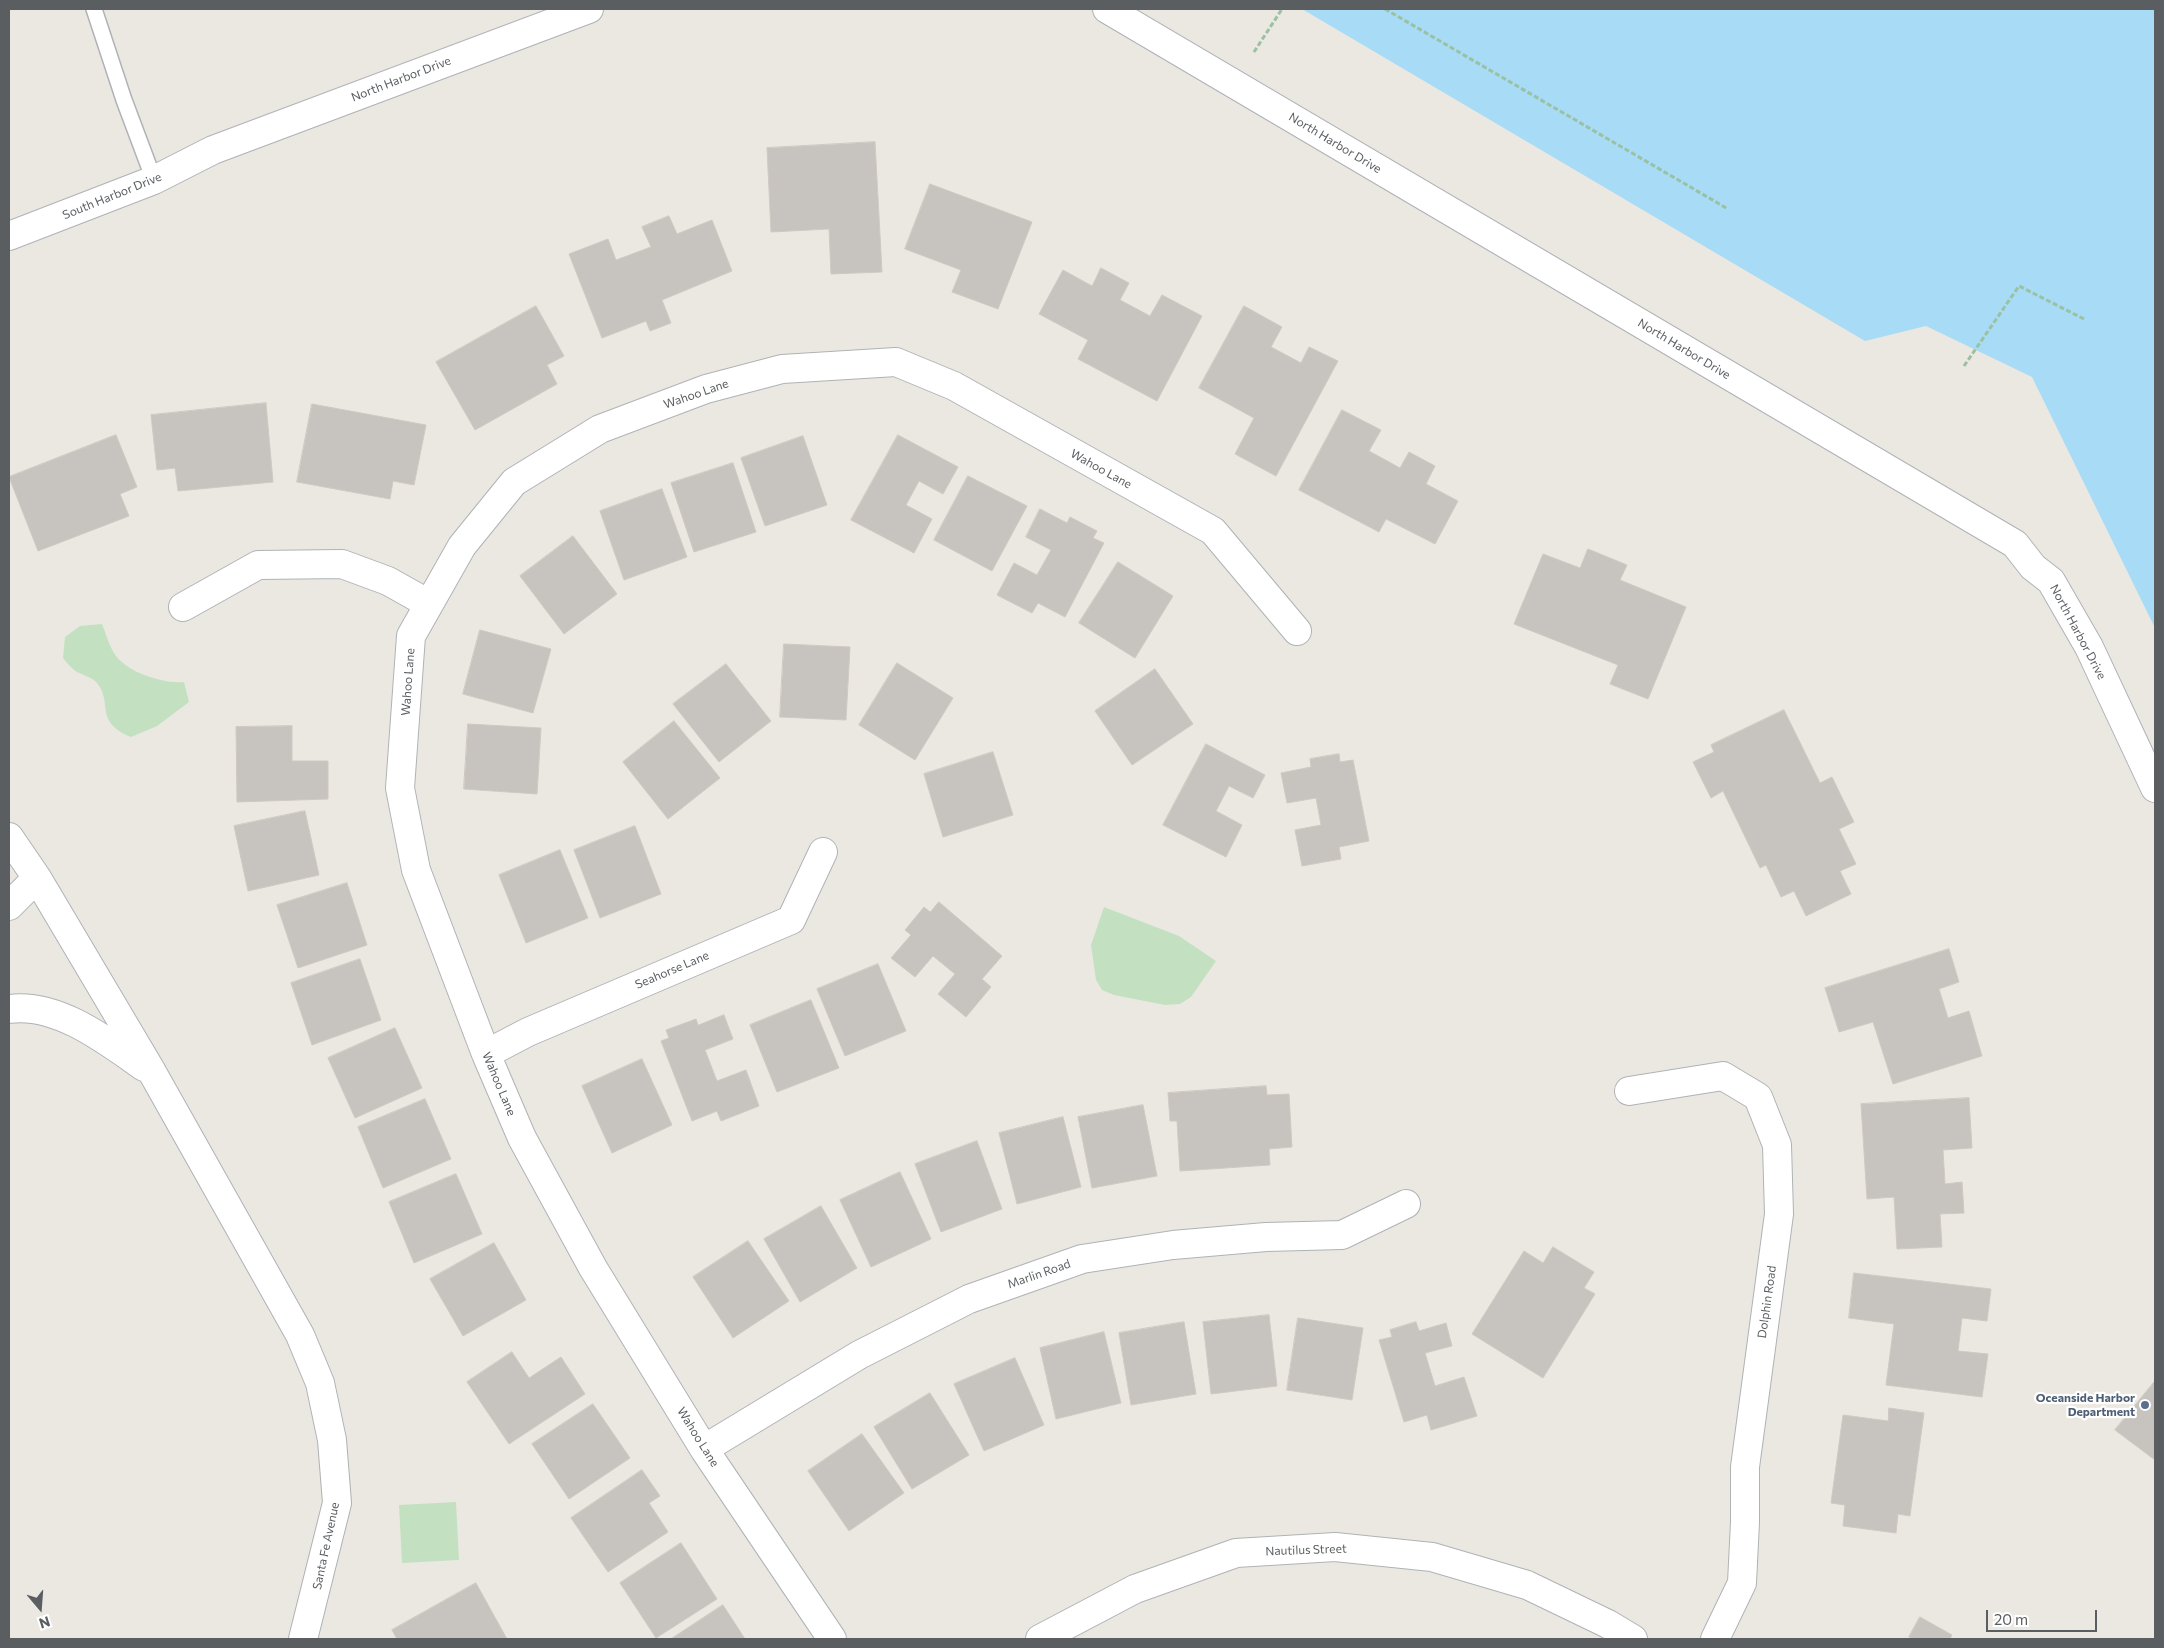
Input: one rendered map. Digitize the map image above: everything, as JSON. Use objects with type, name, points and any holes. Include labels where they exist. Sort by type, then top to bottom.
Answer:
[{"type":"street","name":"North Harbor Drive","points":[[213,150],[589,9]]},
{"type":"street","name":"North Harbor Drive","points":[[1107,9],[2015,544],[2032,567],[2051,581],[2089,647],[2155,788]]},
{"type":"street","name":"South Harbor Drive","points":[[9,236],[154,180],[213,150]]},
{"type":"street","name":"Wahoo Lane","points":[[832,1639],[704,1449],[593,1268],[522,1138],[486,1054],[416,870],[400,788],[412,636],[462,546],[514,482],[600,430],[706,389],[782,369],[896,362],[954,386],[1213,531],[1297,631]]},
{"type":"street","points":[[183,607],[258,565],[342,564],[388,581],[429,604]]},
{"type":"street","name":"Santa Fe Avenue","points":[[9,836],[37,878],[152,1072],[300,1336],[320,1383],[332,1440],[337,1503],[303,1639]]},
{"type":"street","name":"Seahorse Lane","points":[[486,1054],[528,1032],[791,920],[823,852]]},
{"type":"street","points":[[9,906],[37,878]]},
{"type":"street","points":[[9,1009],[20,1008],[49,1013],[93,1032],[152,1072]]},
{"type":"street","name":"Dolphin Road","points":[[1628,1091],[1723,1076],[1758,1097],[1777,1146],[1779,1214],[1745,1467],[1742,1583],[1715,1639]]},
{"type":"street","name":"Marlin Road","points":[[704,1449],[859,1355],[969,1299],[1082,1260],[1173,1245],[1266,1236],[1342,1235],[1406,1204]]},
{"type":"street","name":"Nautilus Street","points":[[1040,1639],[1135,1589],[1236,1553],[1335,1547],[1432,1557],[1527,1585],[1608,1624],[1633,1639]]},
{"type":"lane","points":[[94,9],[124,100],[154,180]]},
{"type":"path","points":[[1254,52],[1282,9]]},
{"type":"path","points":[[1385,9],[1728,209]]},
{"type":"path","points":[[1964,366],[2019,286],[2084,319]]},
{"type":"green space","points":[[102,624],[112,649],[122,662],[129,668],[147,676],[167,681],[184,682],[189,702],[157,726],[131,737],[119,731],[108,718],[101,688],[95,681],[73,669],[63,658],[65,637],[80,626]]},
{"type":"green space","points":[[1104,907],[1179,936],[1216,961],[1191,997],[1180,1004],[1165,1005],[1114,995],[1102,990],[1096,980],[1091,945]]},
{"type":"green space","points":[[456,1502],[459,1560],[402,1563],[399,1505]]},
{"type":"water","points":[[1302,9],[2155,9],[2155,628],[2032,377],[1926,326],[1865,341]]},
{"type":"building","points":[[875,142],[882,272],[831,274],[829,229],[771,232],[767,148]]},
{"type":"building","points":[[930,184],[1032,222],[998,309],[952,292],[961,270],[905,249]]},
{"type":"building","points":[[669,216],[677,234],[712,220],[732,271],[662,300],[671,323],[650,331],[646,321],[602,338],[569,254],[608,239],[616,260],[651,247],[642,227]]},
{"type":"building","points":[[1101,268],[1129,283],[1120,300],[1150,316],[1162,295],[1202,316],[1157,401],[1078,359],[1088,340],[1039,314],[1063,270],[1092,286]]},
{"type":"building","points":[[536,306],[564,356],[547,365],[557,384],[475,430],[436,362]]},
{"type":"building","points":[[1244,306],[1282,327],[1271,347],[1301,363],[1309,347],[1338,361],[1276,476],[1235,454],[1254,418],[1199,388]]},
{"type":"building","points":[[266,403],[273,482],[178,491],[175,468],[157,470],[151,415]]},
{"type":"building","points":[[312,404],[426,425],[414,485],[393,481],[390,499],[297,482]]},
{"type":"building","points":[[1342,410],[1381,430],[1369,451],[1400,468],[1409,452],[1435,466],[1426,484],[1458,501],[1435,544],[1386,519],[1379,532],[1299,490]]},
{"type":"building","points":[[116,435],[137,487],[120,494],[129,516],[38,551],[9,477]]},
{"type":"building","points":[[898,435],[958,467],[943,494],[919,481],[906,505],[932,519],[914,553],[851,520]]},
{"type":"building","points":[[803,436],[827,505],[765,526],[741,458]]},
{"type":"building","points":[[733,463],[756,532],[694,552],[671,483]]},
{"type":"building","points":[[968,476],[1027,506],[992,571],[934,540]]},
{"type":"building","points":[[662,489],[687,557],[624,580],[600,511]]},
{"type":"building","points":[[1040,509],[1067,523],[1070,517],[1097,531],[1093,538],[1104,543],[1065,617],[1038,603],[1032,613],[997,595],[1014,563],[1037,575],[1051,550],[1026,537]]},
{"type":"building","points":[[573,536],[617,594],[564,634],[520,576]]},
{"type":"building","points":[[1588,549],[1627,565],[1620,580],[1686,607],[1648,699],[1610,684],[1618,665],[1514,624],[1543,554],[1580,568]]},
{"type":"building","points":[[1118,562],[1173,596],[1135,658],[1079,623]]},
{"type":"building","points":[[480,630],[551,649],[533,713],[463,694]]},
{"type":"building","points":[[784,644],[850,647],[846,720],[780,717]]},
{"type":"building","points":[[897,663],[953,698],[915,760],[859,725]]},
{"type":"building","points":[[726,664],[771,721],[719,762],[673,704]]},
{"type":"building","points":[[1155,669],[1193,724],[1132,765],[1095,711]]},
{"type":"building","points":[[1784,710],[1820,783],[1832,777],[1854,822],[1839,829],[1856,864],[1840,871],[1851,894],[1806,916],[1794,891],[1781,897],[1766,865],[1760,868],[1723,791],[1711,798],[1693,762],[1714,752],[1711,745]]},
{"type":"building","points":[[674,721],[720,778],[668,819],[623,762]]},
{"type":"building","points":[[468,724],[541,728],[537,794],[464,789]]},
{"type":"building","points":[[292,726],[292,761],[328,761],[328,799],[237,802],[236,727]]},
{"type":"building","points":[[1206,744],[1265,775],[1253,798],[1229,786],[1216,811],[1242,825],[1226,857],[1163,825]]},
{"type":"building","points":[[993,752],[1013,815],[943,837],[924,774]]},
{"type":"building","points":[[1339,754],[1340,762],[1353,760],[1369,841],[1339,847],[1341,859],[1302,866],[1295,830],[1321,825],[1316,798],[1287,803],[1281,773],[1311,767],[1310,759]]},
{"type":"building","points":[[305,811],[319,875],[248,891],[234,826]]},
{"type":"building","points":[[635,826],[661,894],[600,918],[574,850]]},
{"type":"building","points":[[560,850],[588,918],[526,943],[499,875]]},
{"type":"building","points":[[347,883],[367,945],[298,968],[277,905]]},
{"type":"building","points":[[939,902],[1002,956],[982,979],[991,987],[966,1017],[938,994],[955,974],[933,956],[915,977],[891,958],[911,935],[905,930],[924,907],[930,912]]},
{"type":"building","points":[[1949,949],[1959,982],[1939,989],[1948,1018],[1969,1011],[1982,1056],[1893,1084],[1873,1022],[1839,1032],[1825,988]]},
{"type":"building","points":[[360,959],[381,1020],[312,1045],[291,983]]},
{"type":"building","points":[[878,964],[906,1031],[845,1056],[817,989]]},
{"type":"building","points":[[811,1000],[839,1068],[777,1092],[750,1025]]},
{"type":"building","points":[[724,1015],[733,1039],[705,1050],[717,1081],[746,1070],[759,1106],[721,1121],[717,1111],[692,1121],[661,1041],[669,1038],[666,1030],[696,1019],[698,1025]]},
{"type":"building","points":[[395,1028],[422,1088],[355,1118],[328,1058]]},
{"type":"building","points":[[642,1059],[672,1125],[612,1153],[582,1086]]},
{"type":"building","points":[[1266,1086],[1267,1095],[1289,1094],[1292,1147],[1269,1149],[1270,1165],[1180,1171],[1177,1121],[1170,1121],[1168,1093]]},
{"type":"building","points":[[1969,1098],[1972,1148],[1943,1150],[1945,1184],[1962,1182],[1964,1213],[1940,1214],[1942,1247],[1897,1249],[1894,1197],[1867,1199],[1861,1104]]},
{"type":"building","points":[[425,1099],[451,1159],[383,1188],[358,1127]]},
{"type":"building","points":[[1143,1105],[1157,1176],[1092,1188],[1078,1117]]},
{"type":"building","points":[[1063,1117],[1081,1187],[1017,1204],[999,1133]]},
{"type":"building","points":[[977,1141],[1002,1209],[941,1232],[915,1164]]},
{"type":"building","points":[[900,1172],[931,1239],[871,1267],[840,1200]]},
{"type":"building","points":[[456,1174],[482,1234],[414,1263],[389,1202]]},
{"type":"building","points":[[821,1206],[857,1268],[800,1302],[764,1239]]},
{"type":"building","points":[[748,1241],[789,1301],[733,1338],[693,1277]]},
{"type":"building","points":[[494,1243],[526,1300],[463,1336],[430,1279]]},
{"type":"building","points":[[1553,1247],[1594,1272],[1584,1288],[1595,1294],[1543,1378],[1472,1334],[1524,1251],[1543,1263]]},
{"type":"building","points":[[1854,1273],[1991,1289],[1987,1321],[1962,1318],[1958,1351],[1988,1354],[1982,1397],[1886,1385],[1894,1324],[1849,1318]]},
{"type":"building","points":[[1269,1315],[1277,1386],[1211,1394],[1203,1322]]},
{"type":"building","points":[[1298,1318],[1363,1328],[1352,1400],[1287,1390]]},
{"type":"building","points":[[1184,1322],[1196,1394],[1131,1405],[1119,1333]]},
{"type":"building","points":[[1416,1322],[1419,1331],[1446,1323],[1452,1346],[1425,1353],[1435,1386],[1464,1377],[1477,1416],[1431,1430],[1427,1415],[1404,1422],[1379,1340],[1392,1337],[1390,1330]]},
{"type":"building","points":[[1104,1332],[1121,1403],[1056,1419],[1040,1348]]},
{"type":"building","points":[[512,1352],[529,1378],[561,1357],[585,1394],[509,1444],[467,1382]]},
{"type":"building","points":[[1015,1358],[1044,1425],[984,1451],[954,1384]]},
{"type":"building","name":"Oceanside Harbor Department","points":[[2155,1381],[2155,1460],[2115,1430]]},
{"type":"building","points":[[930,1393],[969,1455],[912,1489],[874,1427]]},
{"type":"building","points":[[593,1404],[630,1458],[569,1499],[532,1444]]},
{"type":"building","points":[[1889,1408],[1924,1413],[1910,1516],[1898,1514],[1896,1533],[1843,1526],[1845,1505],[1831,1503],[1843,1415],[1888,1421]]},
{"type":"building","points":[[862,1434],[904,1493],[849,1531],[808,1471]]},
{"type":"building","points":[[642,1470],[660,1496],[649,1503],[668,1532],[608,1572],[571,1518]]},
{"type":"building","points":[[681,1543],[717,1599],[656,1638],[620,1583]]},
{"type":"building","points":[[476,1583],[507,1639],[397,1639],[392,1630]]},
{"type":"building","points":[[723,1605],[745,1639],[671,1639]]},
{"type":"building","points":[[1920,1617],[1952,1635],[1950,1639],[1913,1639],[1909,1637]]},
{"type":"place","name":"Oceanside Harbor Department","points":[[2145,1405]]}]
